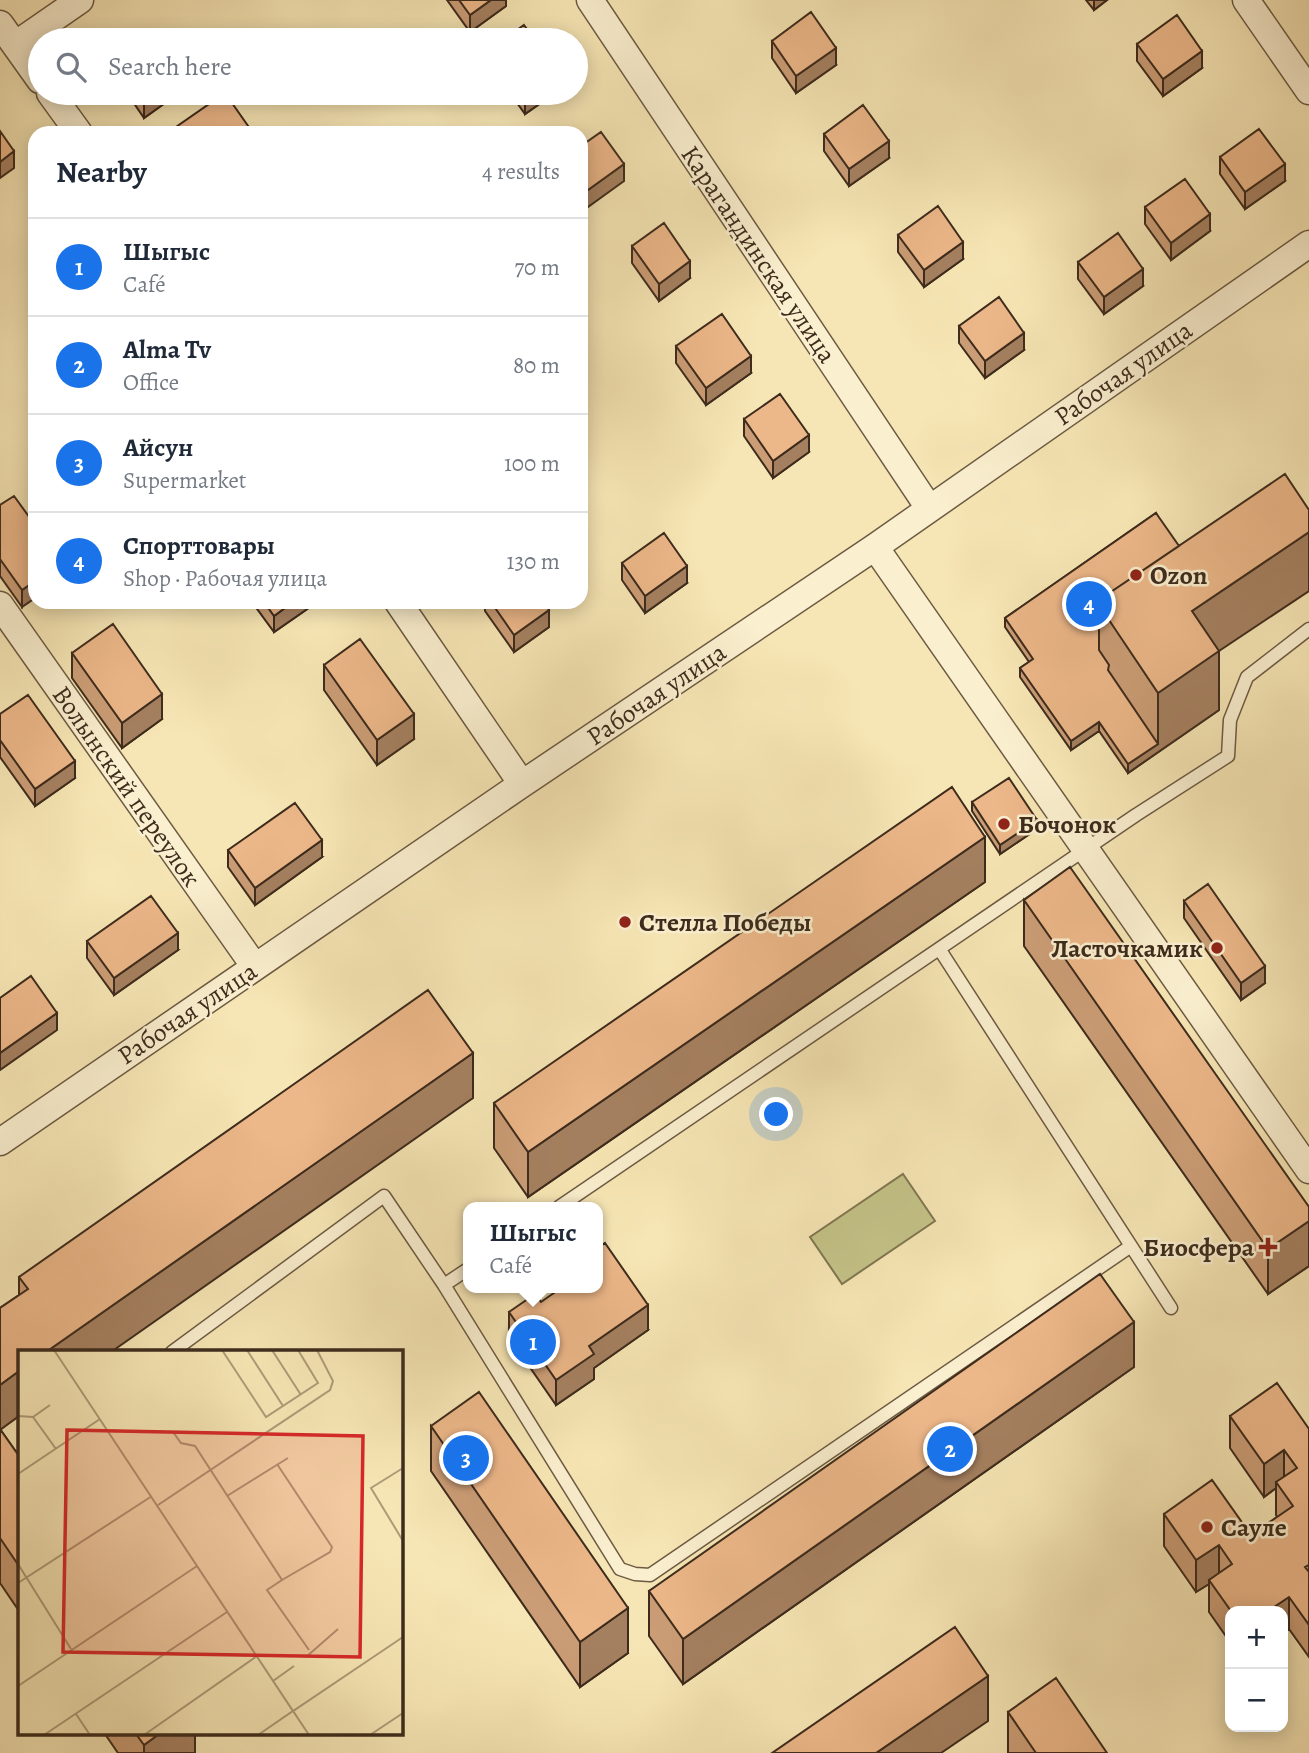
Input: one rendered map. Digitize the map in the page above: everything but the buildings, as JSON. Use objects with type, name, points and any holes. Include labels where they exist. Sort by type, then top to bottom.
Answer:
[{"type":"street","points":[[28,63],[8,34],[80,0]]},
{"type":"street","name":"Карагандинская улица","points":[[590,0],[929,508]]},
{"type":"street","points":[[1246,0],[1309,91]]},
{"type":"street","points":[[59,105],[74,126]]},
{"type":"street","name":"Рабочая улица","points":[[0,1142],[522,784],[875,547],[1309,244]]},
{"type":"street","points":[[875,547],[1309,1170]]},
{"type":"street","name":"Волынский переулок","points":[[0,605],[255,967]]},
{"type":"street","points":[[403,609],[522,784]]},
{"type":"lane","points":[[566,1202],[1228,756],[1230,720],[1247,677],[1309,629]]},
{"type":"lane","points":[[940,950],[1171,1308]]},
{"type":"lane","points":[[176,1350],[384,1196],[444,1285],[620,1569],[650,1576],[1130,1245]]},
{"type":"lane","points":[[444,1285],[463,1272]]},
{"type":"shaded area","points":[[903,1174],[935,1221],[842,1284],[810,1237]]},
{"type":"place","name":"Ozon","points":[[1136,575]]},
{"type":"place","name":"Спорттовары","points":[[1089,604]]},
{"type":"place","name":"Бочонок","points":[[1004,824]]},
{"type":"place","name":"Стелла Победы","points":[[625,922]]},
{"type":"place","name":"Ласточкамик","points":[[1217,948]]},
{"type":"place","name":"Биосфера","points":[[1268,1247]]},
{"type":"place","name":"Шыгыс","points":[[533,1342]]},
{"type":"place","name":"Alma Tv","points":[[950,1449]]},
{"type":"place","name":"Айсун","points":[[466,1458]]},
{"type":"place","name":"Сауле","points":[[1207,1527]]}]
